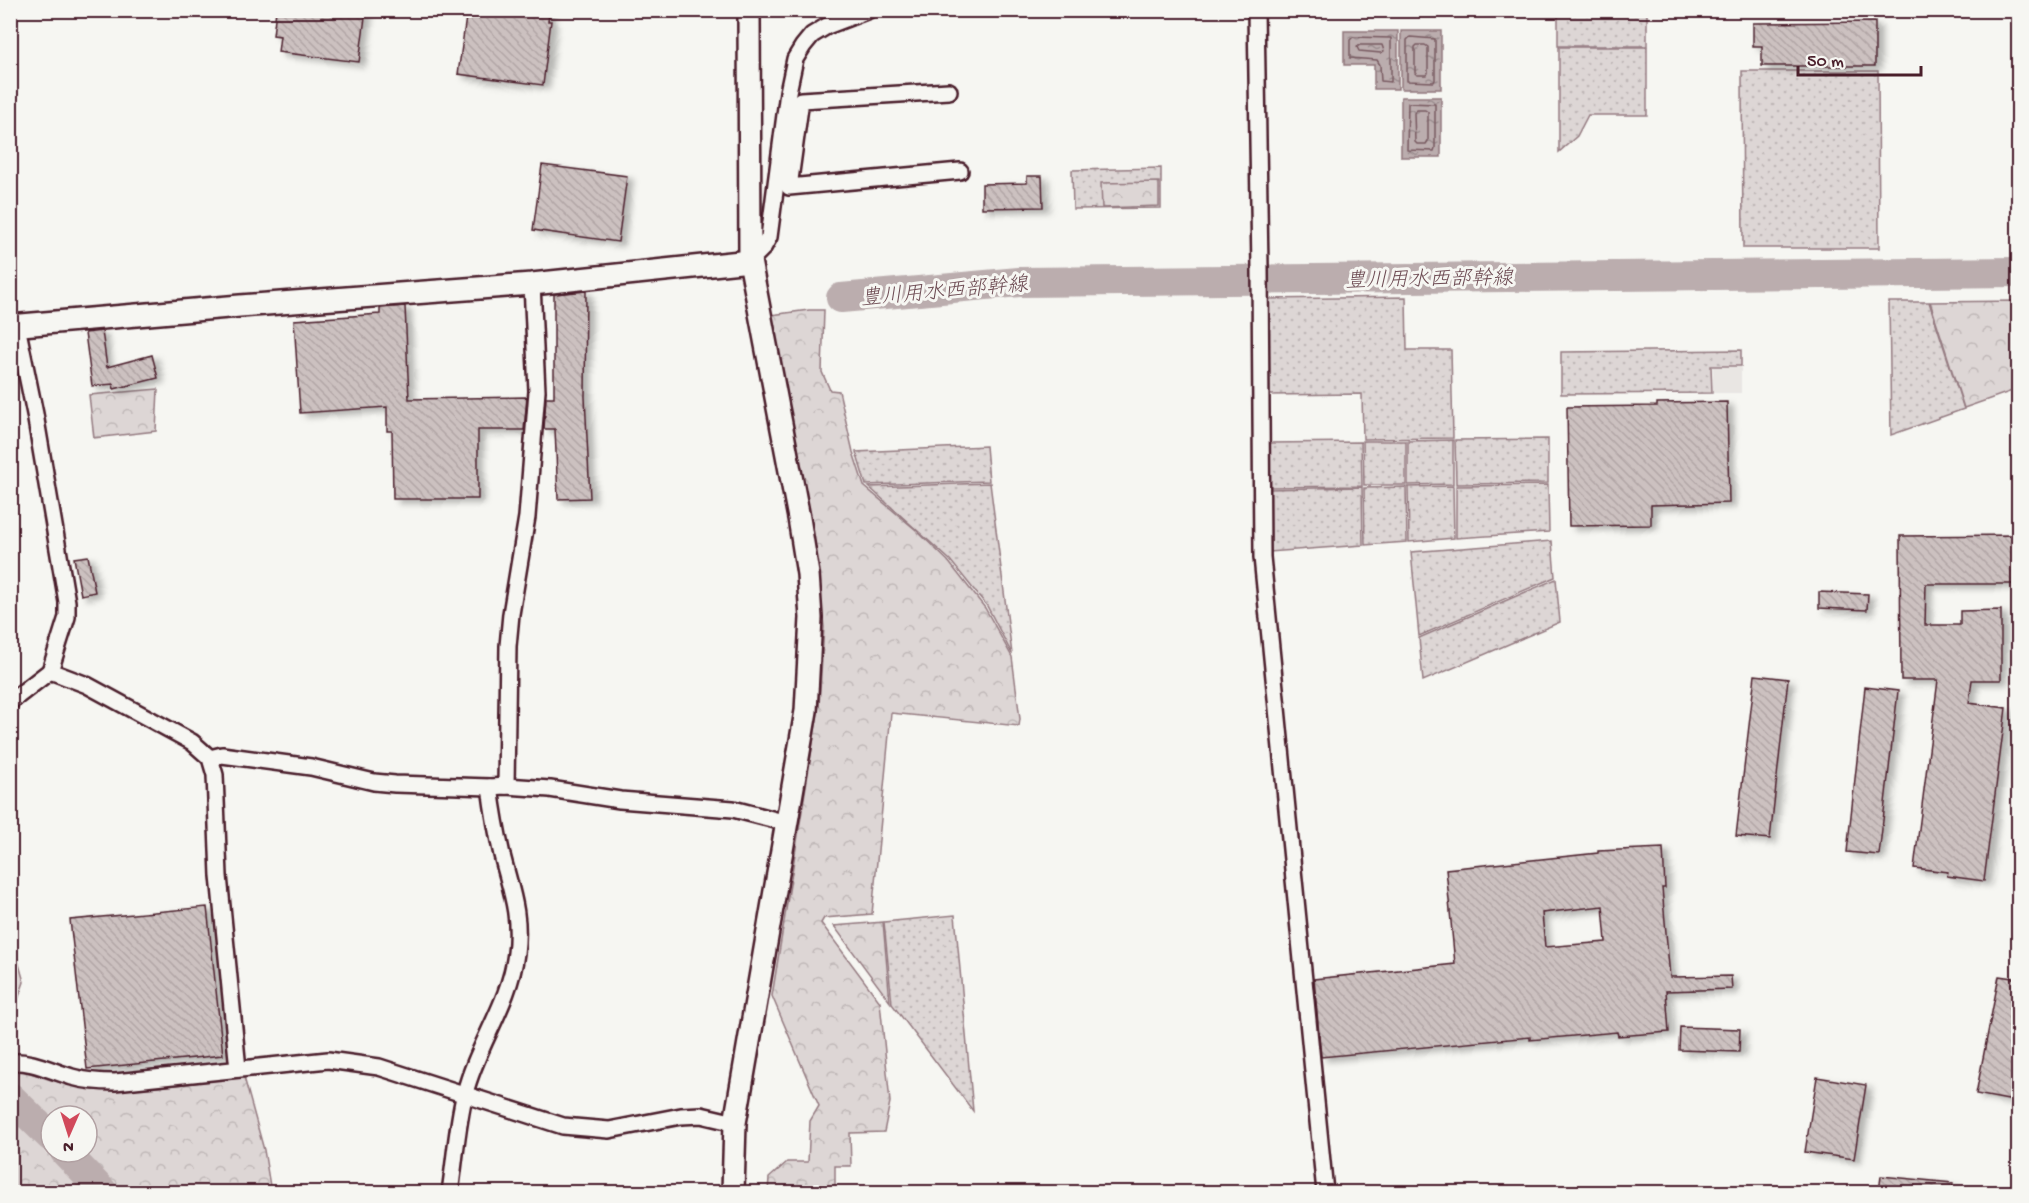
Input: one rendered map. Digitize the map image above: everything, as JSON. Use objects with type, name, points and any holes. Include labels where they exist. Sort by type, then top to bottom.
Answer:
[{"type":"street","points":[[733,1192],[735,1124],[806,711],[811,618],[808,574],[799,518],[750,261],[749,10]]},
{"type":"street","points":[[10,702],[50,671],[67,617],[67,602],[35,414],[14,326],[532,284],[750,261],[763,248],[769,237],[788,92],[795,59],[812,35],[827,26],[869,10]]},
{"type":"street","points":[[1256,10],[1262,557],[1324,1192]]},
{"type":"street","points":[[950,91],[801,100],[789,187],[960,171]]},
{"type":"street","points":[[506,786],[508,646],[527,517],[537,391],[532,284]]},
{"type":"street","points":[[50,671],[87,685],[156,722],[192,742],[210,759],[214,775],[219,876],[238,1069]]},
{"type":"street","points":[[210,759],[222,755],[311,767],[374,782],[550,789],[620,800],[733,809],[788,823]]},
{"type":"street","points":[[450,1192],[465,1093],[487,1032],[506,994],[513,975],[517,952],[518,915],[502,855],[490,788]]},
{"type":"street","points":[[10,1062],[33,1063],[72,1077],[96,1082],[115,1082],[305,1060],[352,1062],[379,1067],[564,1126],[585,1129],[622,1128],[681,1116],[701,1115],[735,1124]]},
{"type":"shaded area","points":[[1713,367],[1741,367],[1741,393],[1713,393]]},
{"type":"green space","points":[[1558,11],[1647,11],[1647,46],[1558,46]]},
{"type":"green space","points":[[1559,47],[1647,47],[1647,115],[1588,115],[1577,136],[1559,152]]},
{"type":"green space","points":[[1742,71],[1878,71],[1879,248],[1743,248]]},
{"type":"green space","points":[[1161,168],[1161,208],[1073,209],[1072,170]]},
{"type":"green space","points":[[1159,182],[1159,206],[1102,208],[1101,183]]},
{"type":"green space","points":[[1406,297],[1407,350],[1451,350],[1453,438],[1363,439],[1362,394],[1267,395],[1266,299]]},
{"type":"green space","points":[[2018,301],[2018,389],[1964,408],[1930,302]]},
{"type":"green space","points":[[1889,302],[1929,302],[1964,409],[1891,435]]},
{"type":"green space","points":[[824,310],[822,372],[830,390],[839,391],[853,452],[864,486],[916,530],[948,561],[985,608],[1012,657],[1020,719],[1019,726],[891,713],[872,914],[824,918],[821,923],[880,1002],[890,1102],[884,1132],[850,1133],[851,1166],[835,1166],[835,1192],[768,1192],[769,1178],[787,1162],[808,1162],[810,1121],[819,1106],[772,996],[819,706],[824,627],[815,548],[771,315]]},
{"type":"green space","points":[[1741,350],[1741,366],[1711,366],[1712,393],[1561,394],[1561,352]]},
{"type":"green space","points":[[158,389],[156,431],[94,438],[89,395]]},
{"type":"green space","points":[[1548,439],[1548,483],[1456,484],[1455,440]]},
{"type":"green space","points":[[1453,440],[1453,484],[1408,485],[1408,441]]},
{"type":"green space","points":[[1363,441],[1406,441],[1406,485],[1364,485]]},
{"type":"green space","points":[[1361,442],[1362,486],[1268,487],[1268,443]]},
{"type":"green space","points":[[986,446],[989,481],[866,485],[856,452]]},
{"type":"green space","points":[[990,483],[1012,654],[987,606],[950,560],[869,487]]},
{"type":"green space","points":[[1548,485],[1549,532],[1456,538],[1456,486]]},
{"type":"green space","points":[[1453,486],[1454,538],[1409,542],[1408,487]]},
{"type":"green space","points":[[1362,487],[1363,545],[1269,552],[1268,489]]},
{"type":"green space","points":[[1406,487],[1407,542],[1365,545],[1364,488]]},
{"type":"green space","points":[[1552,541],[1555,577],[1419,636],[1411,552]]},
{"type":"green space","points":[[1556,579],[1560,622],[1423,681],[1419,638]]},
{"type":"green space","points":[[955,915],[973,1111],[892,1004],[884,922]]},
{"type":"green space","points":[[883,922],[890,1002],[834,926]]},
{"type":"green space","points":[[11,936],[24,982],[10,1020]]},
{"type":"green space","points":[[10,1062],[19,1069],[51,1080],[93,1090],[159,1087],[244,1077],[264,1150],[271,1192],[11,1192]]},
{"type":"water","points":[[1344,31],[1398,31],[1398,89],[1374,89],[1374,65],[1344,65]]},
{"type":"water","points":[[1401,31],[1441,31],[1441,89],[1401,89]]},
{"type":"water","points":[[1401,97],[1441,97],[1441,157],[1401,157]]},
{"type":"building","points":[[276,10],[366,10],[359,62],[278,52],[280,36],[273,35]]},
{"type":"building","points":[[467,10],[498,14],[498,10],[550,10],[548,21],[551,21],[543,85],[458,74]]},
{"type":"building","points":[[1875,22],[1875,66],[1762,66],[1762,46],[1753,46],[1753,23]]},
{"type":"building","points":[[542,165],[627,176],[618,242],[533,230]]},
{"type":"building","points":[[1027,176],[1042,176],[1043,207],[982,208],[982,184],[1027,183]]},
{"type":"building","points":[[586,291],[585,397],[590,498],[558,499],[555,429],[544,429],[546,397],[554,397],[554,294]]},
{"type":"building","points":[[405,306],[409,399],[527,397],[524,430],[478,430],[478,499],[393,499],[392,431],[387,431],[387,407],[300,413],[294,320],[380,314],[380,308]]},
{"type":"building","points":[[102,331],[107,367],[152,355],[158,378],[114,389],[113,384],[92,386],[85,333]]},
{"type":"building","points":[[1727,402],[1729,503],[1651,505],[1651,525],[1569,526],[1567,407],[1657,406],[1657,403]]},
{"type":"building","points":[[2019,535],[2019,584],[1926,584],[1925,625],[1960,625],[1960,611],[2001,610],[2001,680],[1972,680],[1969,703],[2006,708],[1984,881],[1947,876],[1948,872],[1914,868],[1938,680],[1901,680],[1900,536]]},
{"type":"building","points":[[88,556],[95,592],[81,595],[74,558]]},
{"type":"building","points":[[1819,592],[1868,594],[1867,610],[1819,608]]},
{"type":"building","points":[[1755,675],[1788,679],[1770,839],[1736,836]]},
{"type":"building","points":[[1865,687],[1898,691],[1879,855],[1847,852]]},
{"type":"building","points":[[1663,848],[1665,888],[1662,888],[1670,977],[1731,976],[1732,989],[1666,991],[1669,1032],[1618,1036],[1617,1032],[1530,1040],[1530,1037],[1321,1057],[1314,979],[1455,964],[1446,869],[1598,853],[1598,851]],"holes":[[[1603,906],[1606,942],[1545,947],[1542,913]]]},
{"type":"building","points":[[207,907],[223,1055],[87,1069],[70,920]]},
{"type":"building","points":[[1999,976],[2019,979],[2019,1102],[1976,1094]]},
{"type":"building","points":[[1680,1027],[1740,1029],[1739,1052],[1679,1050]]},
{"type":"building","points":[[1817,1077],[1866,1085],[1854,1159],[1805,1152]]},
{"type":"building","points":[[1881,1176],[1953,1183],[1952,1192],[1879,1192]]},
{"type":"waterway","name":"豊川用水西部幹線","points":[[841,298],[1019,282],[2018,272]]},
{"type":"waterway","points":[[10,1097],[39,1125]]},
{"type":"waterway","points":[[76,1164],[103,1192]]}]
